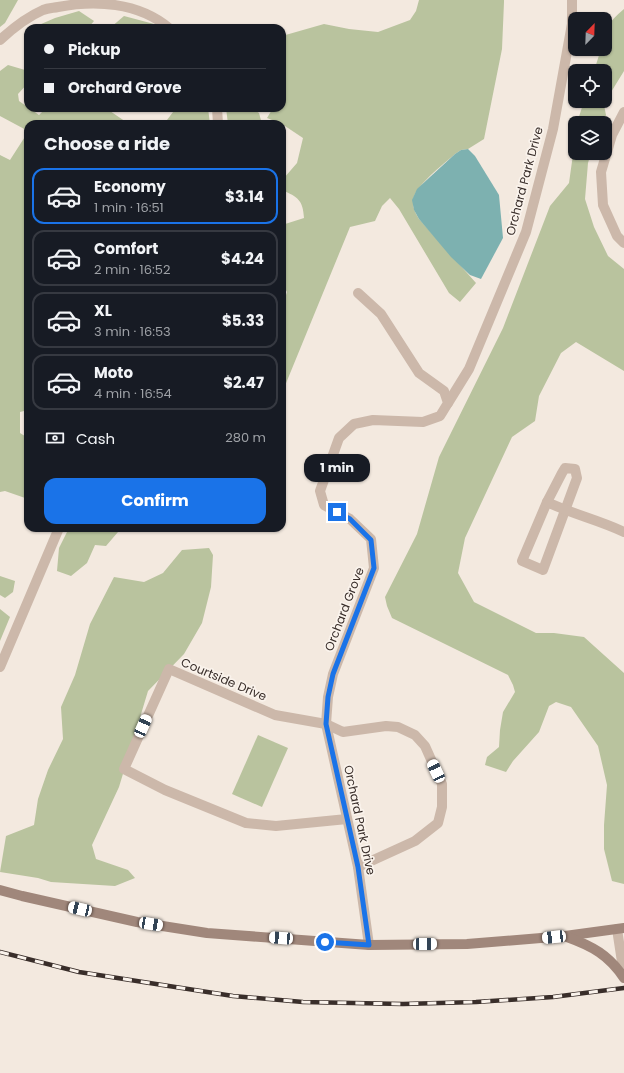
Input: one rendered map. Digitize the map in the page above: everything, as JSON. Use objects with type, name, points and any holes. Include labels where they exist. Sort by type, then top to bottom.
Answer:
[{"type":"main road","points":[[0,890],[137,922],[207,933],[369,945],[468,944],[565,936],[620,928]]},
{"type":"main road","points":[[565,936],[585,943],[604,955],[624,976]]},
{"type":"street","name":"Orchard Park Drive","points":[[448,402],[469,369],[526,232],[553,129],[572,24],[572,0]]},
{"type":"street","points":[[0,40],[13,27],[44,10],[74,3],[111,2],[145,13],[162,24]]},
{"type":"street","points":[[624,112],[612,135],[601,172],[603,205],[617,236],[624,243]]},
{"type":"street","points":[[358,293],[381,314],[419,373],[444,391],[448,402]]},
{"type":"street","name":"Orchard Grove","points":[[326,724],[328,697],[333,674],[374,568],[371,540],[350,519],[324,505],[320,491],[339,438],[354,424],[374,420],[423,422],[440,416],[448,402]]},
{"type":"street","points":[[566,468],[575,469],[577,478],[566,511],[543,570],[522,561],[548,502],[566,468]]},
{"type":"street","points":[[548,502],[566,511],[610,525],[624,532]]},
{"type":"street","points":[[0,666],[57,532]]},
{"type":"street","name":"Courtside Drive","points":[[326,724],[276,715],[169,669],[124,769],[165,790],[246,823],[276,826],[347,819]]},
{"type":"street","name":"Orchard Park Drive","points":[[326,724],[358,867],[369,945]]},
{"type":"street","points":[[326,724],[343,732],[386,726],[398,727],[415,735],[425,746],[442,784],[442,807],[438,823],[415,841],[358,867]]},
{"type":"street","points":[[620,928],[624,976]]},
{"type":"green space","points":[[0,0],[18,0],[5,23],[0,27]]},
{"type":"green space","points":[[419,0],[504,0],[502,49],[484,139],[468,149],[461,150],[455,154],[423,183],[414,196],[413,202],[414,209],[419,219],[476,283],[460,302],[449,293],[399,209],[390,198],[382,206],[375,221],[350,227],[286,383],[286,224],[304,218],[299,200],[286,192],[286,176],[297,163],[303,138],[286,127],[286,120],[272,120],[267,118],[271,112],[286,112],[286,35],[324,24],[349,29],[378,32],[410,20],[416,11]]},
{"type":"green space","points":[[624,9],[624,71],[612,90],[612,64],[596,64],[599,56],[612,56],[612,21]]},
{"type":"green space","points":[[79,11],[94,21],[91,24],[41,24]]},
{"type":"green space","points":[[124,16],[154,24],[115,24]]},
{"type":"green space","points":[[8,65],[24,70],[24,87],[18,94],[19,101],[24,104],[24,112],[35,112],[39,115],[42,112],[111,112],[123,120],[24,120],[24,129],[0,116],[0,71]]},
{"type":"green space","points":[[582,108],[605,108],[606,115],[606,116],[579,116]]},
{"type":"green space","points":[[173,112],[208,112],[210,120],[167,120]]},
{"type":"green space","points":[[226,112],[258,112],[261,120],[228,120]]},
{"type":"green space","points":[[24,138],[24,411],[20,412],[20,433],[24,436],[24,498],[5,491],[0,492],[0,155],[10,160]]},
{"type":"green space","points":[[572,160],[589,160],[585,199],[594,227],[608,256],[624,269],[624,371],[576,342],[561,353],[539,396],[535,421],[512,437],[465,538],[458,573],[474,602],[536,633],[554,633],[584,637],[624,673],[624,884],[612,881],[604,849],[607,785],[598,746],[571,707],[556,702],[549,706],[539,732],[513,761],[506,772],[485,765],[487,757],[499,747],[503,712],[515,692],[508,675],[392,618],[385,597],[417,534],[439,457],[503,328],[550,206],[569,183]]},
{"type":"green space","points":[[67,532],[118,532],[106,546],[95,545],[87,563],[71,576],[57,571],[59,548]]},
{"type":"green space","points":[[209,548],[213,555],[211,587],[202,623],[184,654],[148,691],[119,787],[92,845],[96,859],[128,870],[135,878],[115,886],[51,882],[38,878],[0,872],[6,836],[34,825],[38,799],[48,770],[63,739],[61,707],[75,675],[90,624],[114,577],[144,582],[163,573],[182,550]]},
{"type":"green space","points":[[0,576],[15,581],[13,592],[5,598],[0,595]]},
{"type":"green space","points":[[0,609],[10,617],[0,641]]},
{"type":"green space","points":[[258,735],[288,748],[262,807],[232,794]]},
{"type":"water","points":[[468,149],[475,156],[499,195],[503,238],[481,279],[470,275],[451,257],[419,219],[414,210],[412,200],[417,189],[455,154],[461,150]]},
{"type":"railway","points":[[0,952],[79,972],[233,996],[303,1002],[403,1004],[476,1002],[553,997],[624,988]]},
{"type":"route","points":[[325,942],[369,945],[358,867],[326,724],[328,697],[333,674],[374,568],[371,540],[350,519],[337,512]]}]
